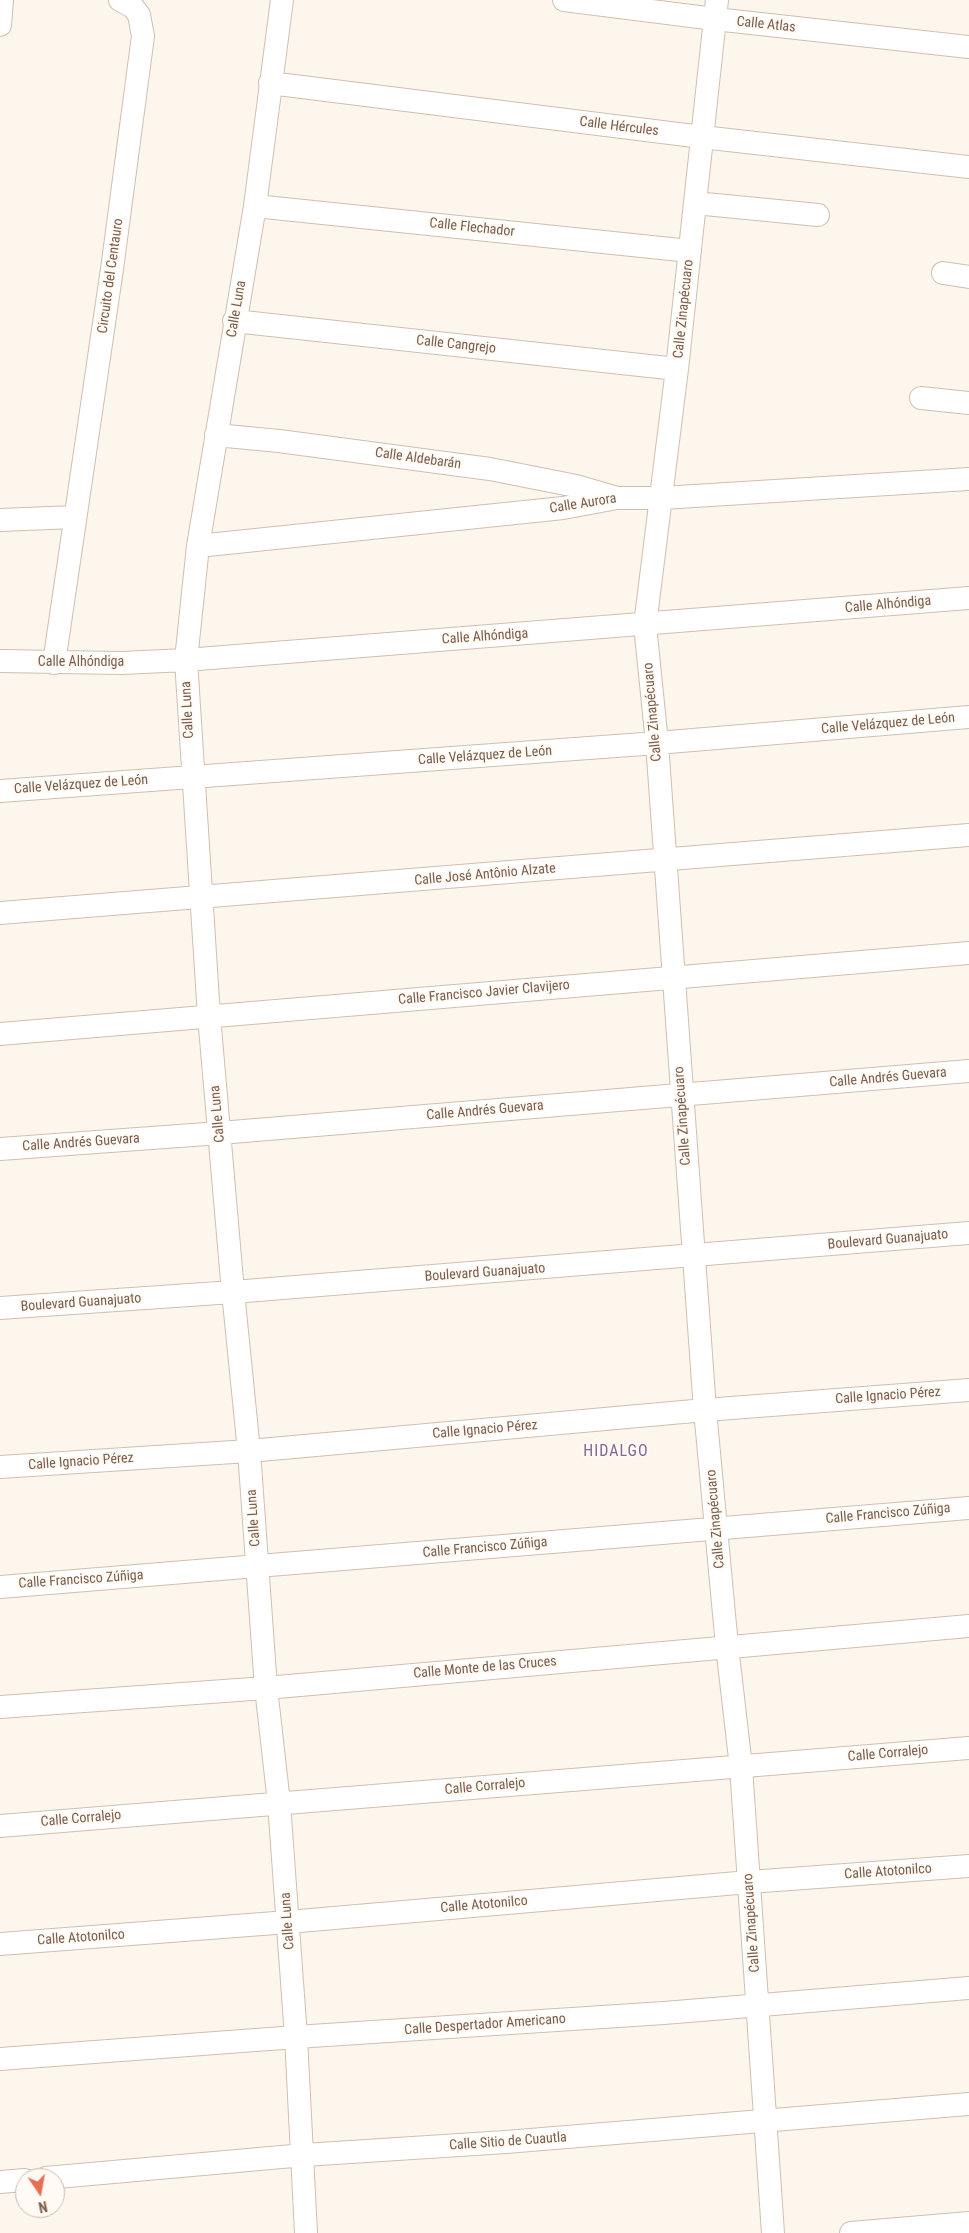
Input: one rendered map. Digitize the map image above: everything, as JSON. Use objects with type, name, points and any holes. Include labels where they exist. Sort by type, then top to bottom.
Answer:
[{"type":"street","points":[[0,26],[2,0]]},
{"type":"street","name":"Circuito del Centauro","points":[[54,663],[74,516],[112,269],[143,36],[139,15],[133,7],[120,0]]},
{"type":"street","name":"Calle Luna","points":[[282,0],[255,206],[234,321],[198,546],[186,660],[192,777],[209,1016],[249,1451],[266,1688],[279,1804],[304,2155],[306,2233]]},
{"type":"street","name":"Calle Atlas","points":[[564,0],[716,10],[969,47]]},
{"type":"street","name":"Calle Zinapécuaro","points":[[716,10],[677,369],[645,624],[657,743],[693,1257],[727,1646],[741,1767],[767,2122],[773,2233]]},
{"type":"street","name":"Calle Hércules","points":[[270,84],[702,137],[969,166]]},
{"type":"street","points":[[695,203],[818,215]]},
{"type":"street","name":"Calle Flechador","points":[[255,206],[690,251]]},
{"type":"street","points":[[943,274],[969,277]]},
{"type":"street","name":"Calle Cangrejo","points":[[234,321],[677,369]]},
{"type":"street","points":[[921,398],[969,403]]},
{"type":"street","name":"Calle Aldebarán","points":[[216,435],[279,441],[490,469],[576,486],[617,498]]},
{"type":"street","name":"Calle Aurora","points":[[198,546],[563,508],[617,498],[662,498],[969,479]]},
{"type":"street","points":[[0,520],[74,516]]},
{"type":"street","name":"Calle Alhóndiga","points":[[0,661],[122,663],[186,660],[969,598]]},
{"type":"street","name":"Calle Velázquez de León","points":[[0,791],[657,743],[969,717]]},
{"type":"street","name":"Calle José Antônio Alzate","points":[[0,913],[969,835]]},
{"type":"street","name":"Calle Francisco Javier Clavijero","points":[[0,1034],[969,953]]},
{"type":"street","name":"Calle Andrés Guevara","points":[[0,1149],[220,1133],[969,1071]]},
{"type":"street","name":"Boulevard Guanajuato","points":[[0,1308],[693,1257],[969,1233]]},
{"type":"street","name":"Calle Ignacio Pérez","points":[[0,1467],[249,1451],[706,1410],[969,1390]]},
{"type":"street","name":"Calle Francisco Zúñiga","points":[[0,1587],[969,1508]]},
{"type":"street","name":"Calle Monte de las Cruces","points":[[0,1707],[266,1688],[969,1626]]},
{"type":"street","name":"Calle Corralejo","points":[[0,1826],[969,1748]]},
{"type":"street","name":"Calle Atotonilco","points":[[0,1944],[288,1922],[749,1882],[969,1866]]},
{"type":"street","name":"Calle Despertador Americano","points":[[0,2059],[296,2036],[758,2006],[969,1988]]},
{"type":"street","name":"Calle Sitio de Cuautla","points":[[65,2176],[304,2155],[516,2142],[969,2104]]},
{"type":"street","points":[[0,2182],[15,2181]]},
{"type":"street","points":[[851,2233],[969,2222]]},
{"type":"district","name":"HIDALGO","points":[[616,1452]]}]
